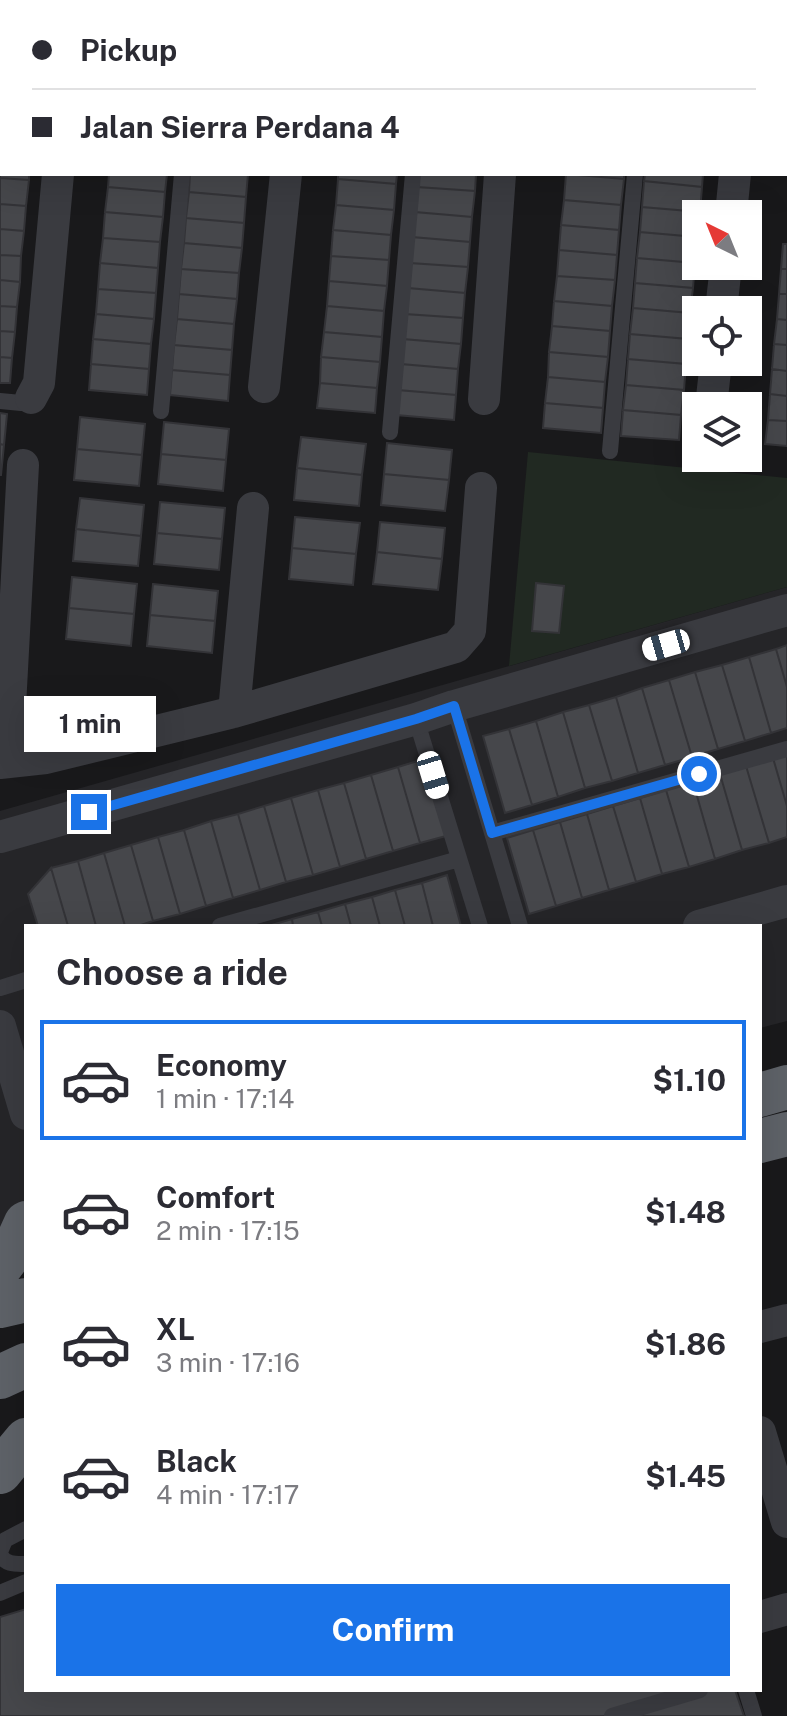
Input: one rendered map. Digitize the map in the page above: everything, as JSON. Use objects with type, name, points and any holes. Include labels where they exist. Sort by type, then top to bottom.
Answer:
[{"type":"highway","points":[[762,1094],[787,1087]]},
{"type":"highway","points":[[762,1140],[787,1134]]},
{"type":"highway","points":[[0,1267],[15,1247],[24,1227]]},
{"type":"highway","points":[[0,1306],[24,1300]]},
{"type":"highway","points":[[0,1363],[24,1355]]},
{"type":"highway","points":[[0,1377],[24,1366]]},
{"type":"street","points":[[15,400],[39,383],[58,176]]},
{"type":"street","points":[[264,387],[286,176]]},
{"type":"street","points":[[484,399],[500,176]]},
{"type":"street","points":[[732,200],[735,176]]},
{"type":"street","points":[[23,465],[4,762],[46,758],[234,712],[456,647],[470,631],[481,488]]},
{"type":"street","points":[[234,712],[253,508]]},
{"type":"street","points":[[0,837],[787,610]]},
{"type":"street","points":[[706,924],[787,901]]},
{"type":"street","points":[[0,1026],[24,1107]]},
{"type":"street","points":[[0,1122],[24,1115]]},
{"type":"street","points":[[762,1326],[787,1320]]},
{"type":"street","points":[[762,1439],[787,1522]]},
{"type":"street","points":[[762,1616],[787,1609]]},
{"type":"lane","points":[[161,411],[182,176]]},
{"type":"lane","points":[[390,432],[413,176]]},
{"type":"lane","points":[[610,451],[635,176]]},
{"type":"lane","points":[[454,706],[519,924]]},
{"type":"lane","points":[[416,719],[479,924]]},
{"type":"lane","points":[[492,833],[787,749]]},
{"type":"lane","points":[[227,924],[459,859]]},
{"type":"lane","points":[[0,988],[24,981]]},
{"type":"lane","points":[[24,1530],[5,1540],[0,1553],[5,1561],[24,1564]]},
{"type":"lane","points":[[0,1593],[24,1583]]},
{"type":"lane","points":[[612,1716],[693,1692]]},
{"type":"lane","points":[[747,1692],[754,1716]]},
{"type":"shaded area","points":[[528,452],[682,467],[682,472],[727,472],[787,478],[787,587],[509,666]]},
{"type":"shaded area","points":[[787,587],[787,1021],[762,1027],[762,924],[24,924],[24,1230],[0,1236],[0,811]]},
{"type":"building","points":[[29,176],[29,180],[0,178]]},
{"type":"building","points":[[109,176],[167,176],[165,192],[108,187]]},
{"type":"building","points":[[190,176],[248,176],[246,197],[189,192]]},
{"type":"building","points":[[338,176],[397,176],[396,184],[338,179]]},
{"type":"building","points":[[418,176],[476,176],[475,191],[417,187]]},
{"type":"building","points":[[566,176],[624,179],[621,205],[564,200]]},
{"type":"building","points":[[590,176],[624,176],[624,179]]},
{"type":"building","points":[[645,176],[703,176],[702,187],[644,181]]},
{"type":"building","points":[[0,178],[29,180],[26,206],[0,204]]},
{"type":"building","points":[[338,179],[396,184],[394,210],[336,205]]},
{"type":"building","points":[[644,181],[702,187],[701,200],[682,200],[682,210],[642,207]]},
{"type":"building","points":[[108,187],[165,192],[163,217],[105,212]]},
{"type":"building","points":[[417,187],[475,191],[472,217],[415,212]]},
{"type":"building","points":[[189,192],[246,197],[244,223],[186,218]]},
{"type":"building","points":[[564,200],[621,205],[619,230],[561,225]]},
{"type":"building","points":[[0,204],[26,206],[24,231],[0,229]]},
{"type":"building","points":[[336,205],[394,210],[391,235],[333,230]]},
{"type":"building","points":[[642,207],[682,210],[682,236],[640,232]]},
{"type":"building","points":[[105,212],[163,217],[160,242],[103,238]]},
{"type":"building","points":[[415,212],[472,217],[470,242],[412,237]]},
{"type":"building","points":[[186,218],[244,223],[242,248],[184,243]]},
{"type":"building","points":[[561,225],[619,230],[617,255],[559,250]]},
{"type":"building","points":[[0,229],[24,231],[21,256],[0,255]]},
{"type":"building","points":[[333,230],[391,235],[389,260],[331,256]]},
{"type":"building","points":[[640,232],[682,236],[682,262],[637,258]]},
{"type":"building","points":[[412,237],[470,242],[468,267],[410,263]]},
{"type":"building","points":[[103,238],[160,242],[158,268],[100,263]]},
{"type":"building","points":[[184,243],[242,248],[239,273],[181,269]]},
{"type":"building","points":[[783,244],[787,244],[787,269],[781,269]]},
{"type":"building","points":[[559,250],[617,255],[615,280],[557,276]]},
{"type":"building","points":[[0,255],[21,256],[20,282],[0,280]]},
{"type":"building","points":[[331,256],[389,260],[387,286],[329,281]]},
{"type":"building","points":[[637,258],[682,262],[682,280],[694,280],[693,288],[635,283]]},
{"type":"building","points":[[100,263],[158,268],[156,293],[98,289]]},
{"type":"building","points":[[410,263],[468,267],[465,293],[408,288]]},
{"type":"building","points":[[181,269],[239,273],[237,299],[179,294]]},
{"type":"building","points":[[781,269],[787,269],[787,294],[779,294]]},
{"type":"building","points":[[557,276],[615,280],[612,306],[554,301]]},
{"type":"building","points":[[0,280],[20,282],[17,307],[0,306]]},
{"type":"building","points":[[329,281],[387,286],[384,311],[327,306]]},
{"type":"building","points":[[635,283],[693,288],[692,296],[682,296],[682,312],[633,308]]},
{"type":"building","points":[[408,288],[465,293],[463,318],[405,314]]},
{"type":"building","points":[[98,289],[156,293],[154,319],[96,314]]},
{"type":"building","points":[[179,294],[237,299],[234,324],[177,319]]},
{"type":"building","points":[[779,294],[787,294],[787,320],[777,319]]},
{"type":"building","points":[[554,301],[612,306],[610,331],[552,326]]},
{"type":"building","points":[[0,306],[17,307],[15,332],[0,331]]},
{"type":"building","points":[[327,306],[384,311],[382,337],[324,332]]},
{"type":"building","points":[[633,308],[682,312],[682,338],[630,334]]},
{"type":"building","points":[[96,314],[154,319],[151,344],[93,339]]},
{"type":"building","points":[[405,314],[463,318],[461,344],[403,339]]},
{"type":"building","points":[[177,319],[234,324],[232,350],[174,345]]},
{"type":"building","points":[[777,319],[787,320],[787,345],[774,344]]},
{"type":"building","points":[[552,326],[610,331],[608,357],[549,352]]},
{"type":"building","points":[[0,331],[15,332],[12,358],[0,357]]},
{"type":"building","points":[[324,332],[382,337],[380,362],[321,357]]},
{"type":"building","points":[[630,334],[682,338],[682,364],[628,359]]},
{"type":"building","points":[[93,339],[151,344],[149,369],[91,364]]},
{"type":"building","points":[[403,339],[461,344],[458,369],[401,364]]},
{"type":"building","points":[[774,344],[787,345],[787,371],[772,369]]},
{"type":"building","points":[[174,345],[232,350],[230,375],[172,370]]},
{"type":"building","points":[[549,352],[608,357],[605,382],[548,377]]},
{"type":"building","points":[[0,357],[12,358],[10,383],[0,383]]},
{"type":"building","points":[[321,357],[380,362],[377,388],[320,383]]},
{"type":"building","points":[[628,359],[682,364],[684,390],[626,385]]},
{"type":"building","points":[[91,364],[149,369],[147,395],[89,390]]},
{"type":"building","points":[[401,364],[458,369],[456,395],[398,390]]},
{"type":"building","points":[[772,369],[787,371],[787,396],[770,394]]},
{"type":"building","points":[[172,370],[230,375],[228,401],[170,395]]},
{"type":"building","points":[[548,377],[605,382],[603,408],[545,403]]},
{"type":"building","points":[[320,383],[377,388],[375,413],[317,408]]},
{"type":"building","points":[[626,385],[684,390],[681,415],[623,410]]},
{"type":"building","points":[[398,390],[456,395],[454,420],[396,415]]},
{"type":"building","points":[[770,394],[787,396],[787,421],[768,420]]},
{"type":"building","points":[[545,403],[603,408],[601,433],[543,428]]},
{"type":"building","points":[[623,410],[681,415],[679,440],[621,436]]},
{"type":"building","points":[[0,413],[7,414],[4,445],[0,444]]},
{"type":"building","points":[[80,417],[145,424],[142,455],[77,449]]},
{"type":"building","points":[[768,420],[787,421],[787,446],[765,444]]},
{"type":"building","points":[[164,422],[229,429],[226,460],[161,454]]},
{"type":"building","points":[[301,437],[366,444],[362,475],[297,468]]},
{"type":"building","points":[[387,443],[452,450],[449,480],[384,474]]},
{"type":"building","points":[[0,444],[4,445],[1,475],[0,475]]},
{"type":"building","points":[[77,449],[142,455],[139,486],[74,480]]},
{"type":"building","points":[[161,454],[226,460],[223,491],[158,484]]},
{"type":"building","points":[[297,468],[362,475],[359,506],[294,500]]},
{"type":"building","points":[[384,474],[449,480],[445,511],[381,505]]},
{"type":"building","points":[[80,498],[144,505],[141,536],[76,529]]},
{"type":"building","points":[[160,502],[225,508],[222,539],[157,533]]},
{"type":"building","points":[[295,517],[360,523],[356,554],[292,548]]},
{"type":"building","points":[[380,522],[445,528],[442,559],[377,552]]},
{"type":"building","points":[[76,529],[141,536],[138,566],[73,561]]},
{"type":"building","points":[[157,533],[222,539],[219,570],[154,564]]},
{"type":"building","points":[[292,548],[356,554],[353,585],[289,579]]},
{"type":"building","points":[[377,552],[442,559],[438,590],[373,584]]},
{"type":"building","points":[[72,577],[137,584],[134,614],[69,608]]},
{"type":"building","points":[[536,583],[564,586],[559,633],[532,631]]},
{"type":"building","points":[[153,584],[218,591],[215,621],[150,615]]},
{"type":"building","points":[[69,608],[134,614],[131,646],[66,639]]},
{"type":"building","points":[[150,615],[215,621],[212,653],[147,646]]},
{"type":"building","points":[[787,645],[787,687],[776,649]]},
{"type":"building","points":[[776,649],[787,687],[787,728],[771,733],[749,657]]},
{"type":"building","points":[[749,657],[771,733],[745,741],[722,665]]},
{"type":"building","points":[[722,665],[745,741],[718,749],[695,672]]},
{"type":"building","points":[[695,672],[718,749],[692,757],[669,680]]},
{"type":"building","points":[[669,680],[692,757],[665,765],[642,688]]},
{"type":"building","points":[[642,688],[665,765],[638,773],[616,697]]},
{"type":"building","points":[[616,697],[638,773],[612,781],[589,705]]},
{"type":"building","points":[[589,705],[612,781],[585,788],[563,712]]},
{"type":"building","points":[[563,712],[585,788],[558,797],[536,721]]},
{"type":"building","points":[[536,721],[558,797],[532,805],[509,729]]},
{"type":"building","points":[[509,729],[532,805],[505,813],[483,736]]},
{"type":"building","points":[[787,754],[787,806],[773,758]]},
{"type":"building","points":[[773,758],[787,806],[787,837],[769,843],[746,766]]},
{"type":"building","points":[[424,759],[446,836],[420,843],[398,767]]},
{"type":"building","points":[[746,766],[769,843],[742,850],[720,774]]},
{"type":"building","points":[[398,767],[420,843],[393,851],[371,775]]},
{"type":"building","points":[[720,774],[742,850],[715,859],[693,782]]},
{"type":"building","points":[[371,775],[393,851],[366,859],[344,783]]},
{"type":"building","points":[[693,782],[715,859],[689,867],[666,790]]},
{"type":"building","points":[[344,783],[366,859],[340,867],[318,790]]},
{"type":"building","points":[[318,790],[340,867],[313,875],[291,798]]},
{"type":"building","points":[[666,790],[689,867],[662,874],[640,798]]},
{"type":"building","points":[[291,798],[313,875],[286,882],[264,806]]},
{"type":"building","points":[[640,798],[662,874],[636,882],[613,806]]},
{"type":"building","points":[[264,806],[286,882],[260,890],[238,814]]},
{"type":"building","points":[[613,806],[636,882],[609,890],[587,814]]},
{"type":"building","points":[[238,814],[260,890],[233,898],[211,821]]},
{"type":"building","points":[[587,814],[609,890],[582,898],[560,822]]},
{"type":"building","points":[[211,821],[233,898],[206,906],[184,830]]},
{"type":"building","points":[[560,822],[582,898],[556,906],[533,830]]},
{"type":"building","points":[[184,830],[206,906],[180,914],[158,837]]},
{"type":"building","points":[[533,830],[556,906],[529,914],[507,838]]},
{"type":"building","points":[[158,837],[180,914],[153,921],[131,845]]},
{"type":"building","points":[[131,845],[153,921],[124,924],[104,853]]},
{"type":"building","points":[[104,853],[124,924],[95,924],[78,861]]},
{"type":"building","points":[[78,861],[95,924],[67,924],[51,868]]},
{"type":"building","points":[[51,868],[67,924],[37,924],[28,894]]},
{"type":"building","points":[[447,875],[460,924],[432,924],[422,883]]},
{"type":"building","points":[[422,883],[432,924],[404,924],[395,890]]},
{"type":"building","points":[[395,890],[404,924],[379,924],[372,897]]},
{"type":"building","points":[[372,897],[379,924],[350,924],[345,904]]},
{"type":"building","points":[[345,904],[350,924],[321,924],[318,912]]},
{"type":"building","points":[[318,912],[321,924],[293,924],[292,919]]},
{"type":"building","points":[[292,919],[293,924],[275,924]]},
{"type":"building","points":[[24,1610],[24,1692],[736,1692],[744,1716],[0,1716],[0,1617]]},
{"type":"route","points":[[89,812],[454,706],[492,833],[699,774]]}]
